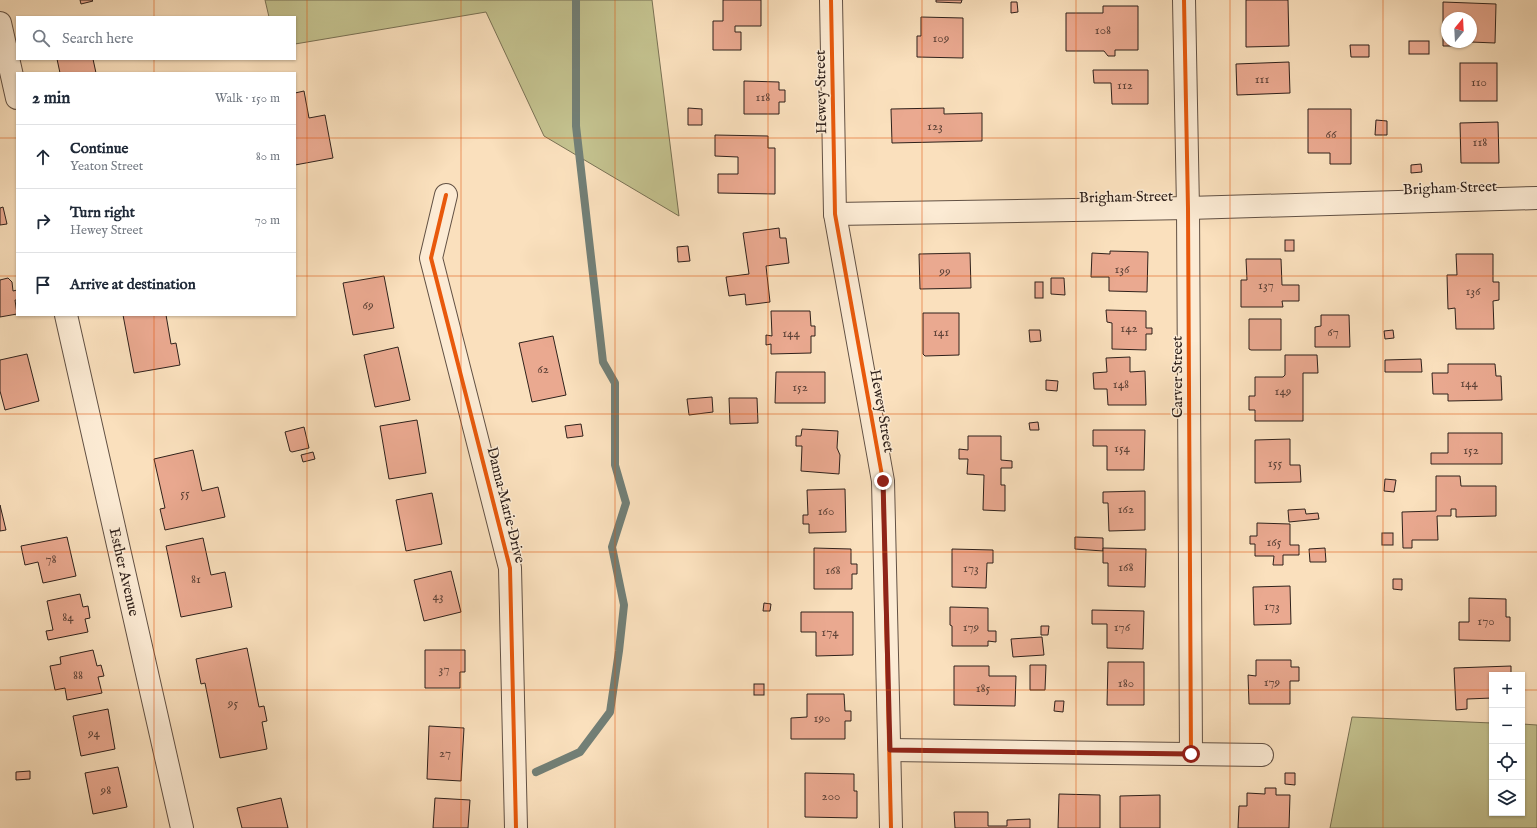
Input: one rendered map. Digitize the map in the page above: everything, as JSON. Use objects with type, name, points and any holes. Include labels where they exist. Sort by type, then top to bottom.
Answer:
[{"type":"street","name":"Hewey Street","points":[[831,0],[835,214],[883,481],[891,828]]},
{"type":"street","name":"Carver Street","points":[[1184,0],[1188,208],[1191,754]]},
{"type":"street","points":[[0,23],[16,94]]},
{"type":"street","name":"Danna Marie Drive","points":[[446,195],[431,258],[510,568],[516,828]]},
{"type":"street","name":"Brigham Street","points":[[835,214],[1188,208],[1537,198]]},
{"type":"street","name":"Esther Avenue","points":[[66,316],[182,828]]},
{"type":"street","points":[[890,750],[1262,755]]},
{"type":"shaded area","points":[[265,0],[652,0],[679,216],[544,136],[486,12],[296,44],[296,16],[269,16]]},
{"type":"shaded area","points":[[1352,717],[1489,723],[1489,816],[1525,816],[1525,724],[1537,725],[1537,828],[1330,828]]},
{"type":"building","points":[[80,0],[92,0],[93,1],[81,4]]},
{"type":"building","points":[[723,0],[761,0],[761,26],[735,26],[735,32],[741,32],[741,50],[713,50],[713,21],[723,21]]},
{"type":"building","points":[[936,0],[962,0],[961,3],[936,2]]},
{"type":"building","points":[[1246,0],[1288,0],[1289,46],[1246,47]]},
{"type":"building","points":[[1011,2],[1017,2],[1018,12],[1011,13]]},
{"type":"building","points":[[1443,2],[1496,4],[1495,43],[1477,42],[1477,12],[1443,12]]},
{"type":"building","points":[[1103,6],[1138,6],[1138,50],[1115,50],[1115,56],[1108,56],[1104,51],[1066,51],[1066,13],[1103,13]]},
{"type":"building","points":[[921,17],[963,18],[963,58],[917,57],[917,36],[921,36]]},
{"type":"building","points":[[1409,41],[1429,41],[1429,54],[1409,54]]},
{"type":"building","points":[[1350,45],[1369,45],[1369,57],[1351,57]]},
{"type":"building","points":[[57,60],[93,60],[96,72],[60,72]]},
{"type":"building","points":[[1289,62],[1290,93],[1237,95],[1236,64]]},
{"type":"building","points":[[1460,63],[1497,63],[1497,101],[1460,101]]},
{"type":"building","points":[[1093,70],[1148,70],[1148,104],[1112,104],[1111,83],[1094,83]]},
{"type":"building","points":[[744,81],[779,82],[779,90],[785,90],[785,102],[779,102],[779,114],[744,114]]},
{"type":"building","points":[[304,91],[309,118],[325,115],[333,158],[296,165],[296,93]]},
{"type":"building","points":[[688,108],[702,109],[702,125],[688,125]]},
{"type":"building","points":[[944,108],[944,114],[982,113],[982,141],[892,143],[891,109]]},
{"type":"building","points":[[1308,109],[1351,109],[1351,164],[1330,164],[1330,153],[1308,153]]},
{"type":"building","points":[[1376,120],[1387,121],[1387,135],[1375,135]]},
{"type":"building","points":[[1498,122],[1499,163],[1461,163],[1460,123]]},
{"type":"building","points":[[715,135],[768,136],[768,148],[775,148],[775,194],[718,193],[718,174],[738,174],[738,157],[715,156]]},
{"type":"building","points":[[1421,164],[1422,172],[1411,173],[1411,165]]},
{"type":"building","points":[[3,207],[7,224],[0,225],[0,208]]},
{"type":"building","points":[[779,228],[780,238],[786,238],[789,263],[766,266],[770,302],[746,305],[745,294],[729,296],[726,277],[749,274],[743,233]]},
{"type":"building","points":[[1285,240],[1294,240],[1294,251],[1285,251]]},
{"type":"building","points":[[688,246],[690,261],[678,262],[677,247]]},
{"type":"building","points":[[1110,251],[1148,252],[1147,292],[1109,291],[1109,277],[1091,277],[1092,253],[1110,254]]},
{"type":"building","points":[[970,253],[971,288],[920,289],[919,254]]},
{"type":"building","points":[[1456,254],[1493,254],[1493,282],[1499,282],[1499,300],[1493,301],[1494,329],[1456,329],[1455,308],[1448,309],[1447,275],[1457,275]]},
{"type":"building","points":[[1246,259],[1281,259],[1282,285],[1299,285],[1299,301],[1282,301],[1283,307],[1241,307],[1241,280],[1247,280]]},
{"type":"building","points":[[384,276],[394,328],[353,335],[343,283]]},
{"type":"building","points":[[8,278],[12,282],[13,291],[16,290],[16,314],[0,317],[0,280]]},
{"type":"building","points":[[1051,278],[1064,278],[1065,295],[1051,294]]},
{"type":"building","points":[[1035,282],[1043,282],[1043,298],[1035,298]]},
{"type":"building","points":[[1106,310],[1146,311],[1146,328],[1152,328],[1152,334],[1146,334],[1146,350],[1112,349],[1112,323],[1107,322]]},
{"type":"building","points":[[771,311],[810,311],[811,326],[815,326],[815,336],[811,336],[811,353],[771,354],[771,344],[766,345],[766,335],[772,336]]},
{"type":"building","points":[[923,313],[959,313],[959,355],[925,356],[923,354]]},
{"type":"building","points":[[1321,315],[1349,315],[1350,347],[1315,347],[1315,327],[1321,326]]},
{"type":"building","points":[[123,316],[166,316],[171,344],[176,343],[180,365],[134,373]]},
{"type":"building","points":[[1249,319],[1281,319],[1281,350],[1249,349]]},
{"type":"building","points":[[1029,330],[1040,330],[1041,341],[1030,342]]},
{"type":"building","points":[[1393,330],[1394,338],[1385,339],[1384,331]]},
{"type":"building","points":[[553,336],[566,395],[532,402],[519,343]]},
{"type":"building","points":[[398,347],[410,400],[375,407],[364,355]]},
{"type":"building","points":[[27,354],[39,401],[5,410],[0,391],[0,360]]},
{"type":"building","points":[[1285,355],[1317,355],[1318,373],[1303,373],[1303,421],[1255,421],[1255,410],[1249,410],[1249,396],[1255,396],[1255,377],[1283,377],[1285,375]]},
{"type":"building","points":[[1130,357],[1130,372],[1145,371],[1146,405],[1108,405],[1107,389],[1094,389],[1093,373],[1107,372],[1106,358]]},
{"type":"building","points":[[1421,359],[1422,372],[1385,372],[1385,360]]},
{"type":"building","points":[[1448,364],[1495,364],[1496,376],[1501,376],[1502,400],[1448,401],[1448,394],[1433,394],[1432,373],[1448,373]]},
{"type":"building","points":[[776,372],[825,372],[825,403],[775,403]]},
{"type":"building","points":[[1046,380],[1058,381],[1057,391],[1046,390]]},
{"type":"building","points":[[712,397],[713,412],[689,415],[687,399]]},
{"type":"building","points":[[729,398],[757,398],[758,423],[730,424]]},
{"type":"building","points":[[417,420],[426,473],[389,479],[380,426]]},
{"type":"building","points":[[1038,422],[1039,430],[1030,430],[1029,423]]},
{"type":"building","points":[[581,424],[583,436],[567,438],[565,426]]},
{"type":"building","points":[[304,427],[309,448],[292,452],[290,451],[285,432]]},
{"type":"building","points":[[802,429],[838,431],[837,448],[840,455],[839,474],[801,471],[802,446],[796,446],[796,436],[801,436]]},
{"type":"building","points":[[1093,430],[1145,430],[1144,470],[1107,470],[1107,446],[1093,446]]},
{"type":"building","points":[[1448,433],[1502,433],[1502,464],[1431,464],[1431,453],[1448,453]]},
{"type":"building","points":[[968,436],[1001,436],[1001,460],[1012,461],[1012,468],[1001,468],[1001,485],[1005,485],[1005,511],[983,510],[984,475],[967,474],[968,459],[959,459],[959,449],[968,450]]},
{"type":"building","points":[[1290,439],[1290,465],[1300,465],[1301,482],[1255,483],[1255,440]]},
{"type":"building","points":[[193,450],[202,491],[218,487],[225,517],[165,530],[160,509],[165,508],[154,459]]},
{"type":"building","points":[[313,452],[315,459],[303,462],[301,455]]},
{"type":"building","points":[[1436,476],[1460,476],[1461,486],[1496,486],[1496,516],[1456,517],[1456,509],[1451,509],[1451,516],[1437,516],[1438,540],[1412,540],[1412,548],[1403,548],[1402,512],[1436,511]]},
{"type":"building","points":[[1385,479],[1396,480],[1394,492],[1384,491]]},
{"type":"building","points":[[845,489],[846,532],[809,533],[809,524],[803,524],[803,515],[808,515],[807,490]]},
{"type":"building","points":[[1145,491],[1145,530],[1109,531],[1108,503],[1103,503],[1103,492]]},
{"type":"building","points":[[432,493],[442,544],[406,551],[396,500]]},
{"type":"building","points":[[0,505],[6,530],[0,531]]},
{"type":"building","points":[[1305,509],[1306,514],[1318,513],[1319,519],[1289,522],[1288,510]]},
{"type":"building","points":[[1257,523],[1290,524],[1290,545],[1299,545],[1299,555],[1283,555],[1283,565],[1273,565],[1274,556],[1255,556],[1255,544],[1250,544],[1250,536],[1257,536]]},
{"type":"building","points":[[1382,533],[1393,533],[1393,545],[1382,545]]},
{"type":"building","points":[[67,537],[76,576],[43,583],[38,562],[25,565],[21,546]]},
{"type":"building","points":[[1075,537],[1103,538],[1103,551],[1075,549]]},
{"type":"building","points":[[203,538],[211,575],[225,572],[232,607],[181,617],[166,546]]},
{"type":"building","points":[[814,548],[851,549],[851,564],[857,564],[857,574],[852,574],[852,589],[814,589]]},
{"type":"building","points":[[1103,548],[1146,549],[1145,587],[1108,586],[1108,563],[1103,563]]},
{"type":"building","points":[[1325,548],[1326,562],[1310,562],[1309,549]]},
{"type":"building","points":[[952,549],[993,550],[993,563],[987,563],[986,588],[952,587]]},
{"type":"building","points":[[451,571],[461,612],[424,621],[414,580]]},
{"type":"building","points":[[1393,579],[1402,579],[1402,590],[1393,589]]},
{"type":"building","points":[[1290,586],[1291,624],[1254,625],[1253,587]]},
{"type":"building","points":[[80,594],[83,607],[88,606],[90,618],[85,619],[88,632],[48,640],[46,631],[53,630],[47,601]]},
{"type":"building","points":[[1469,598],[1506,599],[1506,617],[1510,617],[1510,641],[1459,640],[1459,622],[1469,622]]},
{"type":"building","points":[[764,603],[771,604],[770,611],[763,611]]},
{"type":"building","points":[[950,607],[988,608],[988,631],[996,631],[996,642],[988,641],[988,646],[952,646]]},
{"type":"building","points":[[1092,610],[1144,611],[1143,649],[1107,648],[1107,624],[1092,624]]},
{"type":"building","points":[[801,612],[853,612],[853,655],[816,656],[816,632],[801,632]]},
{"type":"building","points":[[1041,626],[1049,626],[1048,635],[1041,635]]},
{"type":"building","points":[[1042,637],[1044,655],[1013,657],[1011,639]]},
{"type":"building","points":[[247,648],[259,707],[264,706],[267,721],[262,722],[267,749],[220,758],[205,683],[201,684],[196,659]]},
{"type":"building","points":[[93,650],[97,666],[101,665],[104,676],[98,677],[102,693],[67,700],[65,688],[55,690],[50,666],[61,664],[60,657]]},
{"type":"building","points":[[425,650],[465,650],[465,672],[460,672],[460,688],[425,688]]},
{"type":"building","points":[[1256,660],[1291,660],[1291,667],[1299,667],[1299,681],[1290,681],[1290,704],[1249,704],[1248,675],[1256,676]]},
{"type":"building","points":[[1108,662],[1144,662],[1144,705],[1107,705]]},
{"type":"building","points":[[1030,665],[1046,665],[1045,690],[1030,690]]},
{"type":"building","points":[[954,666],[989,666],[989,676],[1016,676],[1015,706],[954,705]]},
{"type":"building","points":[[1511,666],[1511,672],[1489,672],[1489,698],[1467,699],[1467,709],[1456,710],[1454,668]]},
{"type":"building","points":[[754,684],[764,684],[764,695],[754,695]]},
{"type":"building","points":[[807,694],[844,694],[845,711],[851,711],[851,721],[845,721],[845,739],[791,739],[791,718],[807,717]]},
{"type":"building","points":[[1055,701],[1064,701],[1063,712],[1054,711]]},
{"type":"building","points":[[108,709],[115,749],[81,756],[73,716]]},
{"type":"building","points":[[429,726],[464,728],[461,781],[427,779]]},
{"type":"building","points":[[118,767],[127,807],[93,814],[85,773]]},
{"type":"building","points":[[30,771],[30,779],[16,780],[16,772]]},
{"type":"building","points":[[805,773],[854,774],[854,791],[857,791],[857,818],[805,817]]},
{"type":"building","points":[[1285,773],[1295,773],[1295,785],[1285,784]]},
{"type":"building","points":[[1265,788],[1276,788],[1276,795],[1290,795],[1289,828],[1238,828],[1239,806],[1247,806],[1247,793],[1265,794]]},
{"type":"building","points":[[1059,794],[1100,795],[1100,828],[1058,828]]},
{"type":"building","points":[[1160,795],[1160,828],[1120,828],[1120,796]]},
{"type":"building","points":[[281,798],[288,828],[242,828],[237,808]]},
{"type":"building","points":[[435,798],[470,800],[468,828],[433,828]]},
{"type":"building","points":[[954,812],[988,812],[988,826],[1007,826],[1007,820],[1030,819],[1030,828],[955,828]]},
{"type":"waterway","points":[[536,772],[580,752],[610,712],[624,605],[612,547],[626,503],[615,465],[615,383],[603,362],[576,126],[576,0]]},
{"type":"cycle path","points":[[831,0],[835,214],[883,481],[891,828]]},
{"type":"cycle path","points":[[1184,0],[1188,208],[1191,754]]},
{"type":"cycle path","points":[[446,195],[431,258],[510,568],[516,828]]},
{"type":"route","points":[[883,481],[890,750],[1191,754]]}]
